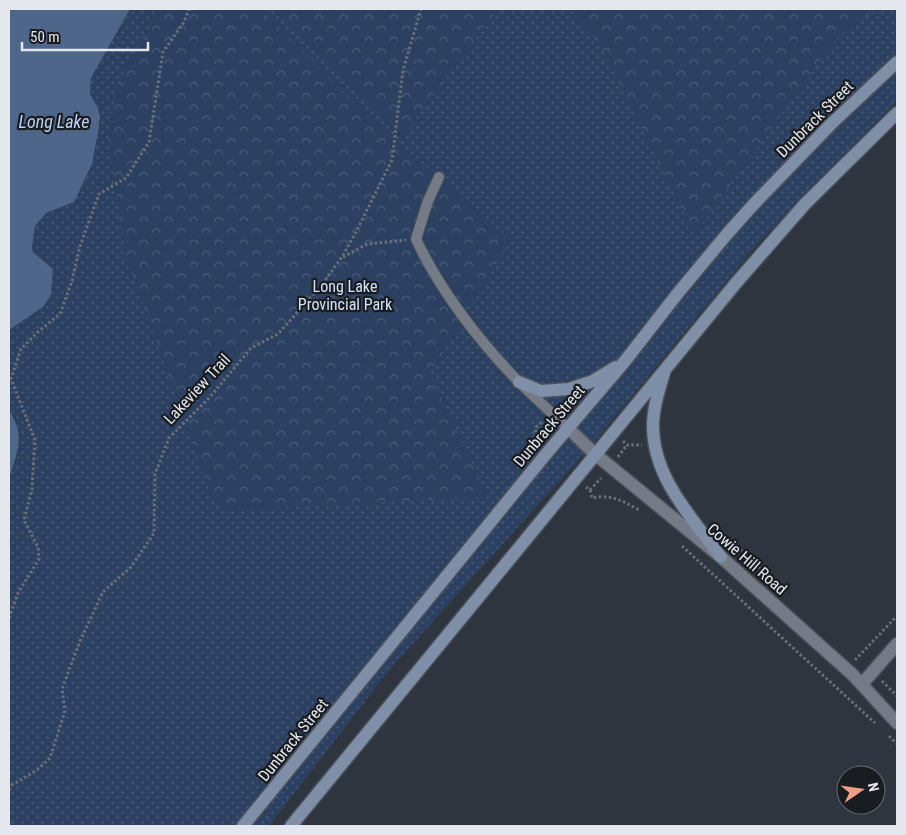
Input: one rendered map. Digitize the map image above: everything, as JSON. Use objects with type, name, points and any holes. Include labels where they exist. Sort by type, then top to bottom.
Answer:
[{"type":"main road","name":"Dunbrack Street","points":[[243,826],[568,428],[625,361],[678,293],[753,205],[831,124],[897,62]]},
{"type":"main road","points":[[291,826],[665,368],[788,223],[830,178],[897,113]]},
{"type":"main road","points":[[519,382],[541,391],[569,389],[593,381],[625,361]]},
{"type":"main road","points":[[665,368],[655,407],[653,425],[655,444],[662,468],[674,494],[721,557]]},
{"type":"street","name":"Cowie Hill Road","points":[[568,428],[595,454],[721,557],[853,675],[897,723]]},
{"type":"street","points":[[862,684],[897,644]]},
{"type":"lane","points":[[439,178],[428,201],[416,239],[428,264],[449,297],[497,359],[568,428]]},
{"type":"path","points":[[9,618],[18,594],[40,559],[38,547],[24,520],[32,489],[35,440],[11,379],[21,348],[38,331],[60,314],[72,281],[80,246],[99,194],[126,178],[149,142],[164,52],[184,22],[189,9]]},
{"type":"path","name":"Lakeview Trail","points":[[9,790],[12,785],[37,770],[50,758],[65,711],[62,688],[80,641],[103,592],[131,567],[154,533],[154,474],[169,438],[209,398],[251,348],[278,334],[320,287],[342,257],[392,160],[403,70],[421,9]]},
{"type":"path","points":[[342,257],[367,244],[416,239]]},
{"type":"path","points":[[590,490],[592,498],[604,496],[619,499],[644,514]]},
{"type":"path","points":[[717,526],[782,590]]},
{"type":"path","points":[[681,545],[848,697]]},
{"type":"path","points":[[849,654],[855,660],[897,616]]},
{"type":"path","points":[[881,680],[897,696]]},
{"type":"green space","name":"Long Lake Provincial Park","points":[[130,9],[897,9],[897,101],[752,250],[586,452],[390,669],[269,826],[9,826],[9,547],[11,540],[9,530],[9,478],[17,458],[18,432],[16,419],[9,411],[9,330],[43,307],[51,295],[53,269],[33,252],[35,226],[46,213],[74,202],[97,106],[90,95],[91,78]]},
{"type":"green space","points":[[160,9],[261,9],[351,101],[511,240],[430,374],[488,497],[226,510],[209,490],[126,256],[108,140],[118,81]]},
{"type":"green space","points":[[275,9],[498,9],[403,135]]},
{"type":"green space","points":[[570,9],[878,9],[839,35],[694,234],[600,45]]},
{"type":"water","name":"Long Lake","points":[[9,9],[130,9],[91,78],[90,94],[100,116],[92,164],[74,202],[46,213],[35,226],[33,252],[53,269],[51,295],[43,307],[9,330]]},
{"type":"water","points":[[9,411],[14,419],[19,435],[15,461],[9,478]]}]
